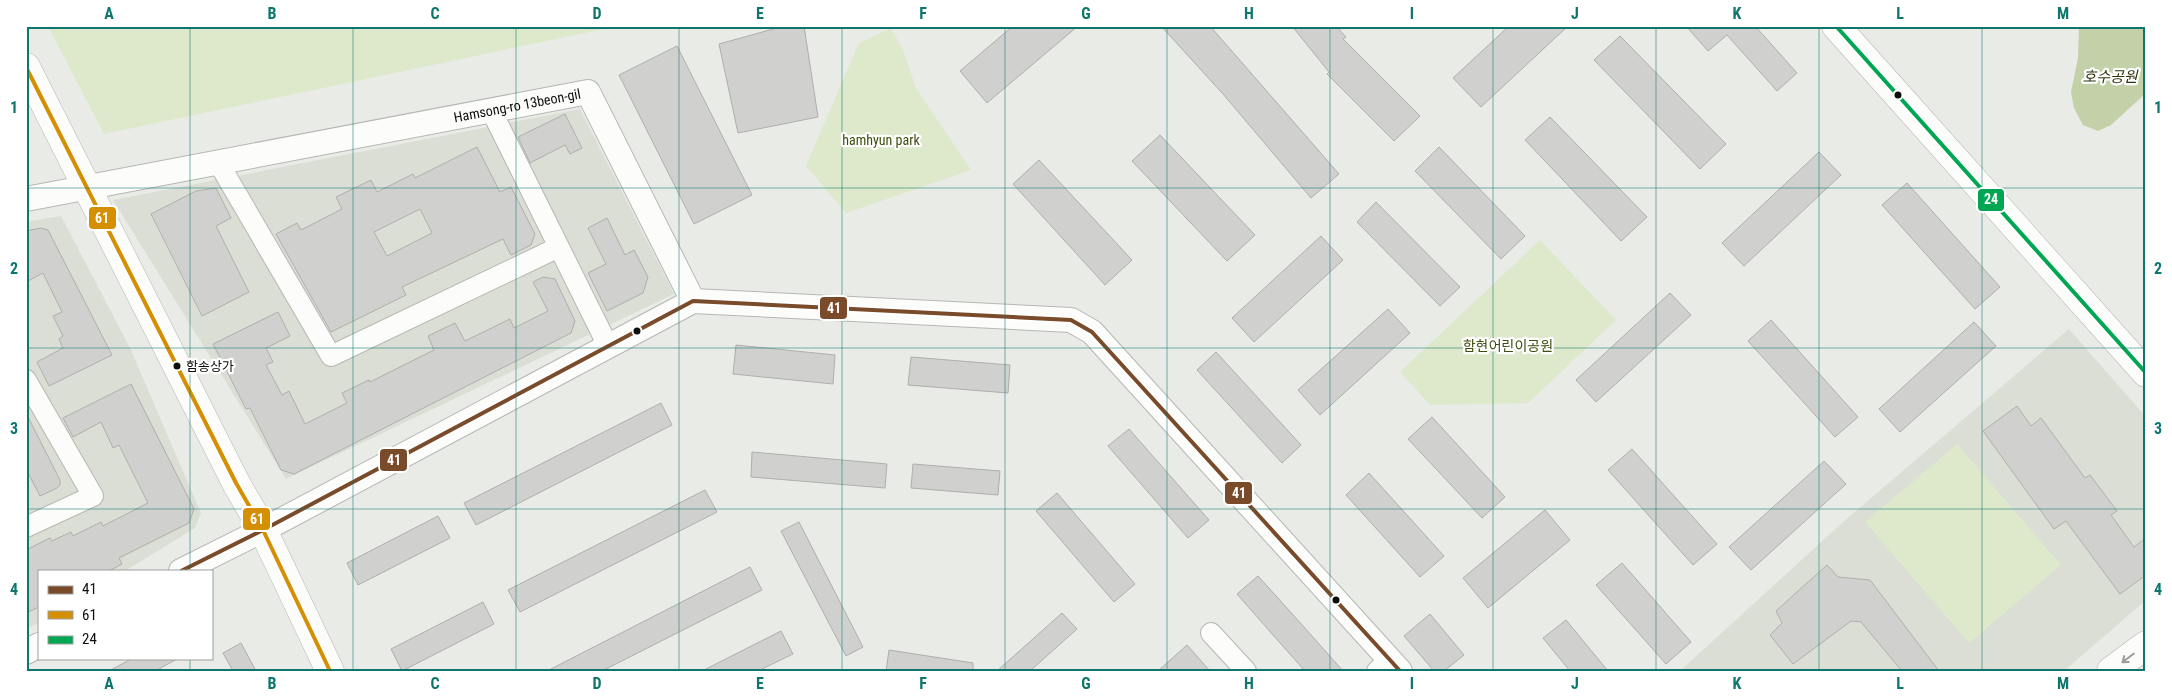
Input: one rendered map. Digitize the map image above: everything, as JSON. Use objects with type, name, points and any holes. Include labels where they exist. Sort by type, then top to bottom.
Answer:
[{"type":"main road","points":[[1836,26],[2146,373]]},
{"type":"main road","points":[[26,67],[236,482],[263,530],[330,671]]},
{"type":"main road","points":[[2111,671],[2146,645]]},
{"type":"street","name":"Hamsong-ro 13beon-gil","points":[[26,199],[588,92],[694,301]]},
{"type":"street","points":[[491,110],[608,346]]},
{"type":"street","points":[[218,162],[331,356],[559,247]]},
{"type":"street","points":[[183,570],[263,530],[694,301],[1071,320],[1092,332],[1389,667]]},
{"type":"street","points":[[26,380],[93,496],[26,528]]},
{"type":"street","points":[[1211,633],[1246,671]]},
{"type":"street","points":[[26,652],[38,646]]},
{"type":"shaded area","points":[[580,109],[674,294],[286,479],[113,200]]},
{"type":"shaded area","points":[[61,216],[130,348],[201,513],[195,528],[127,570],[38,570],[38,623],[26,629],[26,222]]},
{"type":"shaded area","points":[[2069,329],[2146,417],[2146,600],[2064,671],[1680,671],[1843,522]]},
{"type":"green space","points":[[48,26],[618,26],[104,134]]},
{"type":"green space","name":"hamhyun park","points":[[891,28],[903,50],[916,88],[971,170],[846,213],[806,166],[859,43]]},
{"type":"green space","name":"함현어린이공원","points":[[1540,240],[1616,320],[1528,403],[1430,405],[1400,372]]},
{"type":"green space","points":[[1957,444],[2061,565],[1969,643],[1865,522]]},
{"type":"water","name":"호수공원","points":[[2079,26],[2146,26],[2146,93],[2111,125],[2098,131],[2083,125],[2074,108],[2071,92],[2078,58]]},
{"type":"building","points":[[784,26],[804,26],[818,117],[738,133],[719,44]]},
{"type":"building","points":[[1013,26],[1078,26],[987,103],[960,71]]},
{"type":"building","points":[[1161,26],[1210,26],[1339,174],[1311,198],[1223,94]]},
{"type":"building","points":[[1292,26],[1336,26],[1346,37],[1343,39],[1420,116],[1394,141],[1327,74],[1329,72]]},
{"type":"building","points":[[1509,26],[1568,26],[1481,107],[1453,78]]},
{"type":"building","points":[[1686,26],[1755,26],[1797,73],[1777,91],[1727,35],[1708,51]]},
{"type":"building","points":[[1620,36],[1726,144],[1700,169],[1594,60]]},
{"type":"building","points":[[677,46],[752,195],[694,224],[619,75]]},
{"type":"building","points":[[565,114],[582,148],[570,154],[565,145],[530,163],[518,137]]},
{"type":"building","points":[[1550,117],[1647,217],[1621,241],[1525,140]]},
{"type":"building","points":[[1160,135],[1255,235],[1227,261],[1132,161]]},
{"type":"building","points":[[477,147],[500,192],[511,187],[535,234],[531,245],[511,255],[503,239],[402,287],[406,295],[331,332],[276,234],[297,223],[301,230],[342,209],[336,197],[371,180],[377,192],[413,174],[415,178]],"holes":[[[420,209],[432,233],[387,256],[374,232]]]},
{"type":"building","points":[[1439,147],[1525,236],[1501,259],[1415,171]]},
{"type":"building","points":[[1819,152],[1841,175],[1744,266],[1722,243]]},
{"type":"building","points":[[1039,160],[1132,260],[1105,285],[1013,184]]},
{"type":"building","points":[[1907,183],[2000,287],[1975,309],[1882,205]]},
{"type":"building","points":[[216,188],[231,218],[216,226],[249,292],[202,316],[151,214],[196,191]]},
{"type":"building","points":[[1376,202],[1460,287],[1440,306],[1357,222]]},
{"type":"building","points":[[607,218],[625,255],[634,250],[648,277],[643,293],[607,311],[588,273],[606,264],[588,228]]},
{"type":"building","points":[[41,228],[48,230],[112,355],[49,386],[37,362],[63,348],[59,339],[63,336],[53,316],[62,312],[43,273],[26,282],[26,231]]},
{"type":"building","points":[[1321,236],[1343,260],[1254,342],[1232,318]]},
{"type":"building","points":[[543,277],[555,279],[575,321],[571,333],[294,474],[281,470],[250,408],[246,409],[213,344],[278,312],[290,336],[266,348],[273,362],[266,365],[282,395],[289,391],[305,424],[347,403],[342,393],[369,380],[370,382],[434,350],[428,336],[455,323],[465,341],[510,319],[514,328],[548,311],[533,282]]},
{"type":"building","points":[[1670,293],[1691,315],[1596,402],[1576,380]]},
{"type":"building","points":[[1388,309],[1410,333],[1320,415],[1298,390]]},
{"type":"building","points":[[1771,320],[1858,417],[1835,437],[1748,341]]},
{"type":"building","points":[[1974,322],[1996,346],[1900,432],[1879,409]]},
{"type":"building","points":[[736,345],[835,355],[833,384],[733,374]]},
{"type":"building","points":[[1216,352],[1301,445],[1282,463],[1197,370]]},
{"type":"building","points":[[911,357],[1010,365],[1008,393],[908,385]]},
{"type":"building","points":[[131,384],[194,509],[189,523],[119,558],[122,564],[111,570],[38,570],[38,607],[26,613],[26,550],[50,538],[52,541],[71,532],[73,536],[101,522],[103,526],[148,503],[119,445],[113,448],[101,422],[73,437],[63,418]]},
{"type":"building","points":[[661,403],[672,425],[476,525],[464,503]]},
{"type":"building","points":[[2017,406],[2031,426],[2041,418],[2085,478],[2090,475],[2117,511],[2111,515],[2134,547],[2146,538],[2146,575],[2120,594],[2066,521],[2054,529],[1983,431]]},
{"type":"building","points":[[26,413],[60,480],[60,485],[57,488],[40,496],[26,469]]},
{"type":"building","points":[[1432,417],[1505,497],[1482,518],[1408,439]]},
{"type":"building","points":[[1129,429],[1209,520],[1188,538],[1108,446]]},
{"type":"building","points":[[1632,449],[1717,544],[1693,565],[1608,470]]},
{"type":"building","points":[[752,452],[887,464],[885,488],[751,477]]},
{"type":"building","points":[[1824,461],[1846,484],[1751,570],[1729,547]]},
{"type":"building","points":[[913,464],[1000,471],[998,495],[911,488]]},
{"type":"building","points":[[1369,473],[1444,556],[1420,577],[1346,495]]},
{"type":"building","points":[[705,490],[717,512],[520,612],[508,590]]},
{"type":"building","points":[[1057,493],[1135,584],[1114,602],[1036,511]]},
{"type":"building","points":[[1545,510],[1570,540],[1488,608],[1463,578]]},
{"type":"building","points":[[438,516],[450,538],[358,585],[347,563]]},
{"type":"building","points":[[799,522],[863,647],[846,656],[781,531]]},
{"type":"building","points":[[1622,563],[1691,642],[1666,664],[1596,585]]},
{"type":"building","points":[[1827,565],[1838,577],[1870,580],[1939,671],[1902,671],[1861,622],[1851,621],[1793,664],[1770,635],[1782,623],[1776,611]]},
{"type":"building","points":[[750,567],[762,590],[602,671],[547,671]]},
{"type":"building","points":[[1258,576],[1343,671],[1305,671],[1237,594]]},
{"type":"building","points":[[483,602],[494,624],[402,671],[391,649]]},
{"type":"building","points":[[1062,613],[1077,629],[1030,671],[997,671]]},
{"type":"building","points":[[1430,614],[1464,655],[1444,671],[1434,671],[1404,636]]},
{"type":"building","points":[[1566,620],[1608,671],[1570,671],[1543,638]]},
{"type":"building","points":[[781,631],[793,654],[758,671],[702,671]]},
{"type":"building","points":[[241,643],[256,671],[233,671],[223,653]]},
{"type":"building","points":[[1187,645],[1210,671],[1158,671]]},
{"type":"building","points":[[889,650],[973,663],[973,671],[886,671]]},
{"type":"building","points":[[129,660],[175,660],[155,671],[109,671]]},
{"type":"transit line","name":"24","points":[[1836,26],[2146,373]]},
{"type":"transit line","name":"61","points":[[26,67],[236,483],[263,530],[330,671]]},
{"type":"transit line","name":"41","points":[[183,570],[263,530],[693,301],[1071,320],[1092,332],[1400,671]]},
{"type":"place","name":"함송상가","points":[[177,366]]}]
